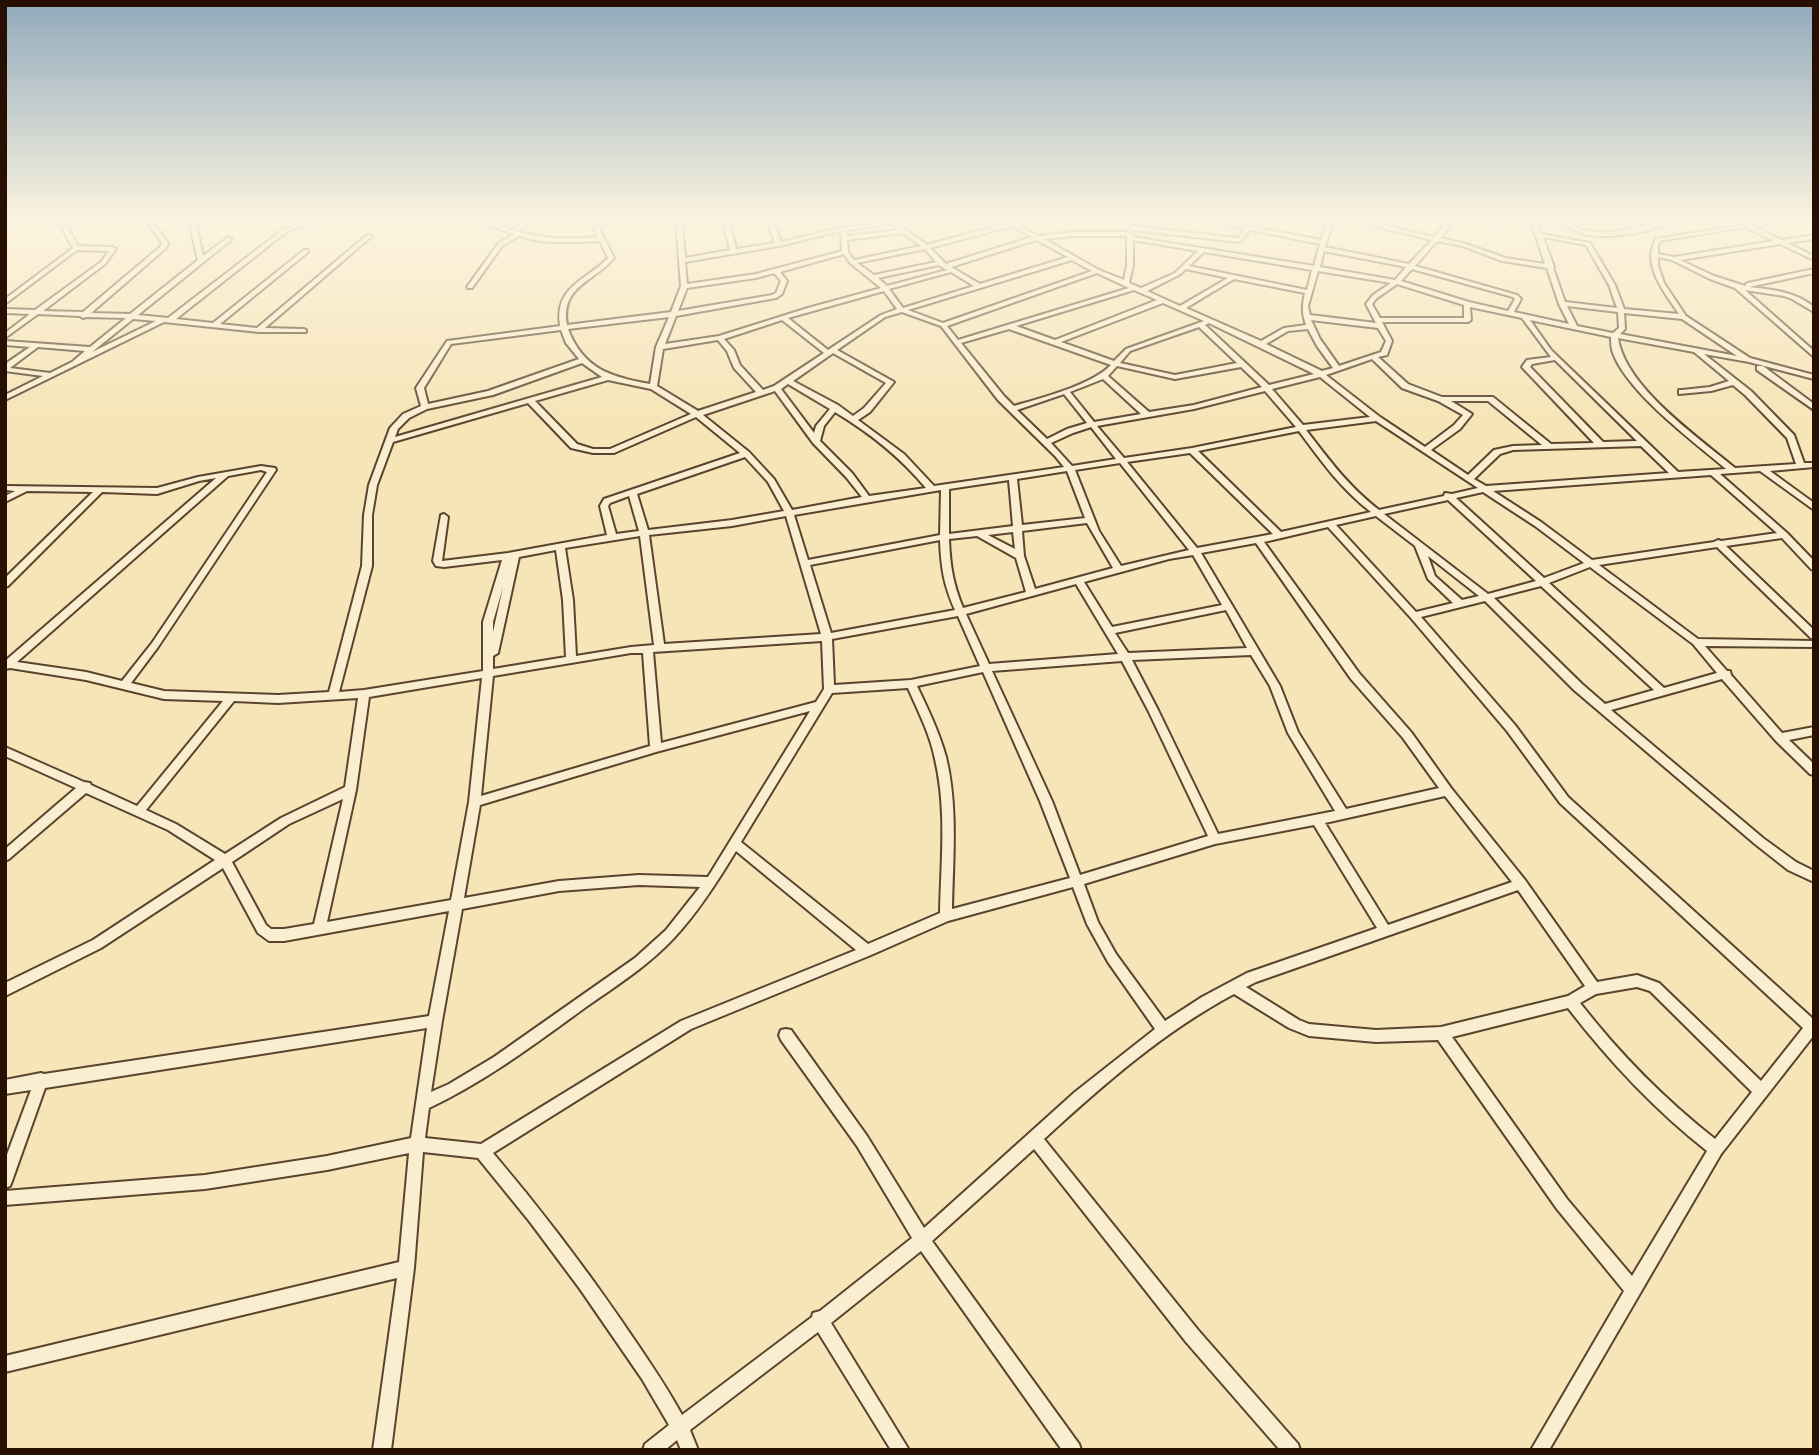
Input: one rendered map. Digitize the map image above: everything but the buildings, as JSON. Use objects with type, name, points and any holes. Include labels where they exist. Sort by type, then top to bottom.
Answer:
[{"type":"street","points":[[5,302],[22,289]]},
{"type":"street","points":[[5,336],[68,289]]},
{"type":"street","points":[[83,316],[115,289]]},
{"type":"street","points":[[75,362],[164,289]]},
{"type":"street","points":[[5,398],[167,320],[208,289]]},
{"type":"street","points":[[213,326],[259,289]]},
{"type":"street","points":[[259,330],[307,289]]},
{"type":"street","points":[[424,1103],[454,1089],[499,1062],[639,962],[670,934],[711,882],[829,689],[827,636],[789,512],[771,481],[746,454],[697,414],[653,387],[609,377],[583,360],[563,329],[562,315],[573,289]]},
{"type":"street","points":[[653,387],[660,347],[683,289]]},
{"type":"street","points":[[425,407],[420,388],[449,342],[673,314],[777,295],[780,289]]},
{"type":"street","points":[[660,347],[720,338],[810,309],[886,289],[901,310],[943,325],[1012,409],[1058,454],[1070,470],[1089,520],[1118,569]]},
{"type":"street","points":[[530,401],[567,441],[593,452],[611,451],[697,414],[777,388],[874,321],[970,289]]},
{"type":"street","points":[[943,325],[1046,289]]},
{"type":"street","points":[[958,342],[1131,289]]},
{"type":"street","points":[[1136,289],[1261,344],[1321,374],[1377,419],[1470,478],[1591,563],[1696,642],[1780,738],[1814,771]]},
{"type":"street","points":[[1181,308],[1213,289]]},
{"type":"street","points":[[1292,289],[1308,292]]},
{"type":"street","points":[[1309,289],[1306,317],[1337,368]]},
{"type":"street","points":[[1045,443],[1070,431],[1094,424],[1194,407],[1321,374],[1373,357],[1388,348],[1389,341],[1369,304],[1371,299],[1386,289]]},
{"type":"street","points":[[1419,289],[1510,314],[1696,352],[1749,360],[1814,377]]},
{"type":"street","points":[[1490,289],[1518,299],[1510,314]]},
{"type":"street","points":[[1558,289],[1574,327]]},
{"type":"street","points":[[1613,289],[1621,311],[1622,329],[1614,335]]},
{"type":"street","points":[[1665,289],[1684,317],[1814,408]]},
{"type":"street","points":[[1740,289],[1814,355]]},
{"type":"street","points":[[1751,289],[1793,295],[1814,310]]},
{"type":"street","points":[[1056,342],[1164,300]]},
{"type":"street","points":[[1306,317],[1378,323],[1468,320],[1467,304]]},
{"type":"street","points":[[1562,304],[1684,317]]},
{"type":"street","points":[[5,311],[128,317],[259,330],[304,331]]},
{"type":"street","points":[[1525,317],[1556,358],[1675,474]]},
{"type":"street","points":[[784,319],[830,351],[890,382],[866,410],[854,419]]},
{"type":"street","points":[[1012,409],[1066,392],[1104,376],[1133,348],[1210,321]]},
{"type":"street","points":[[1201,325],[1266,387],[1337,477],[1373,512],[1488,598],[1603,708],[1759,841],[1792,866],[1814,877]]},
{"type":"street","points":[[1011,327],[1116,364],[1182,377],[1242,364]]},
{"type":"street","points":[[1261,344],[1286,329],[1311,327]]},
{"type":"street","points":[[1614,335],[1614,349],[1636,383],[1732,470]]},
{"type":"street","points":[[720,338],[730,350],[737,366],[761,393]]},
{"type":"street","points":[[5,343],[90,349]]},
{"type":"street","points":[[5,368],[38,345]]},
{"type":"street","points":[[1696,352],[1735,382],[1791,437],[1810,466]]},
{"type":"street","points":[[1373,357],[1405,386],[1441,399],[1469,416],[1426,450]]},
{"type":"street","points":[[1556,358],[1530,362],[1526,367],[1600,444]]},
{"type":"street","points":[[333,696],[367,566],[368,515],[373,485],[389,441],[401,421],[425,407],[490,393],[583,360]]},
{"type":"street","points":[[5,368],[50,375]]},
{"type":"street","points":[[1104,376],[1146,414]]},
{"type":"street","points":[[389,441],[609,377]]},
{"type":"street","points":[[788,381],[854,419],[912,463],[933,490]]},
{"type":"street","points":[[1682,392],[1699,391],[1735,382]]},
{"type":"street","points":[[777,388],[816,441],[849,475],[867,499]]},
{"type":"street","points":[[1066,392],[1195,551],[1275,686],[1293,733],[1342,814]]},
{"type":"street","points":[[1441,399],[1490,400],[1548,444]]},
{"type":"street","points":[[816,441],[820,426],[835,407]]},
{"type":"street","points":[[443,517],[439,564],[512,556],[612,537],[732,523],[867,499],[1192,450],[1301,428],[1377,419]]},
{"type":"street","points":[[1470,478],[1497,452],[1548,444],[1645,443]]},
{"type":"street","points":[[1192,450],[1279,535]]},
{"type":"street","points":[[612,537],[605,504],[746,454]]},
{"type":"street","points":[[6,665],[125,684],[164,695],[230,699],[364,694],[571,658],[653,647],[827,636],[962,612],[1118,569],[1258,540],[1448,495],[1486,489],[1810,466]]},
{"type":"street","points":[[5,488],[157,491],[182,482],[261,468],[272,470],[155,646],[125,684]]},
{"type":"street","points":[[1761,468],[1814,507]]},
{"type":"street","points":[[1713,472],[1784,535],[1814,567]]},
{"type":"street","points":[[6,665],[225,475]]},
{"type":"street","points":[[1013,477],[1020,556],[1031,593]]},
{"type":"street","points":[[946,488],[944,537],[946,573],[950,589],[1046,800],[1093,924],[1112,958],[1163,1029]]},
{"type":"street","points":[[5,500],[24,489]]},
{"type":"street","points":[[5,584],[99,491]]},
{"type":"street","points":[[633,494],[644,533],[653,647],[656,748]]},
{"type":"street","points":[[1448,495],[1662,692]]},
{"type":"street","points":[[805,563],[944,537],[1089,520]]},
{"type":"street","points":[[1329,523],[1415,616],[1511,728],[1564,800],[1813,1026],[1716,1149],[1539,1450]]},
{"type":"street","points":[[979,533],[1020,556]]},
{"type":"street","points":[[1415,616],[1541,583],[1591,563],[1784,535]]},
{"type":"street","points":[[1258,540],[1355,676],[1407,736],[1521,884],[1594,988]]},
{"type":"street","points":[[1718,543],[1814,636]]},
{"type":"street","points":[[1419,545],[1431,577],[1461,605]]},
{"type":"street","points":[[560,547],[568,600],[571,658]]},
{"type":"street","points":[[382,1450],[406,1268],[417,1144],[435,1021],[475,802],[488,673],[488,622],[512,556]]},
{"type":"street","points":[[1079,581],[1125,657],[1215,839]]},
{"type":"street","points":[[1110,631],[1227,607]]},
{"type":"street","points":[[1696,642],[1814,644]]},
{"type":"street","points":[[829,689],[911,684],[985,668],[1125,657],[1253,651]]},
{"type":"street","points":[[1603,708],[1726,674]]},
{"type":"street","points":[[911,684],[927,719],[943,771],[946,795],[946,916]]},
{"type":"street","points":[[319,929],[350,790],[364,694]]},
{"type":"street","points":[[139,811],[230,699]]},
{"type":"street","points":[[475,802],[656,748],[820,705]]},
{"type":"street","points":[[1780,738],[1814,731]]},
{"type":"street","points":[[5,751],[172,827],[226,861],[262,929],[269,935],[319,929],[559,886],[639,880],[711,882]]},
{"type":"street","points":[[5,856],[86,786]]},
{"type":"street","points":[[5,990],[97,944],[285,821],[350,790]]},
{"type":"street","points":[[5,1198],[205,1182],[327,1163],[417,1144],[482,1151],[686,1025],[946,916],[1077,881],[1215,839],[1447,791]]},
{"type":"street","points":[[1317,820],[1385,931]]},
{"type":"street","points":[[735,844],[867,951]]},
{"type":"street","points":[[651,1450],[922,1240],[1163,1029],[1215,995],[1233,986],[1521,884]]},
{"type":"street","points":[[1233,986],[1294,1024],[1309,1030],[1376,1037],[1441,1034],[1571,1001],[1594,988],[1637,981],[1654,987],[1762,1093]]},
{"type":"street","points":[[1571,1001],[1637,1082],[1671,1114],[1716,1149]]},
{"type":"street","points":[[5,1087],[435,1021]]},
{"type":"street","points":[[1441,1034],[1562,1204],[1632,1288]]},
{"type":"street","points":[[786,1035],[862,1142],[922,1240],[1073,1450]]},
{"type":"street","points":[[5,1181],[41,1080]]},
{"type":"street","points":[[1035,1139],[1192,1336],[1292,1450]]},
{"type":"street","points":[[482,1151],[573,1265],[680,1427],[690,1450]]},
{"type":"street","points":[[5,1364],[406,1268]]},
{"type":"street","points":[[819,1319],[901,1450]]}]
